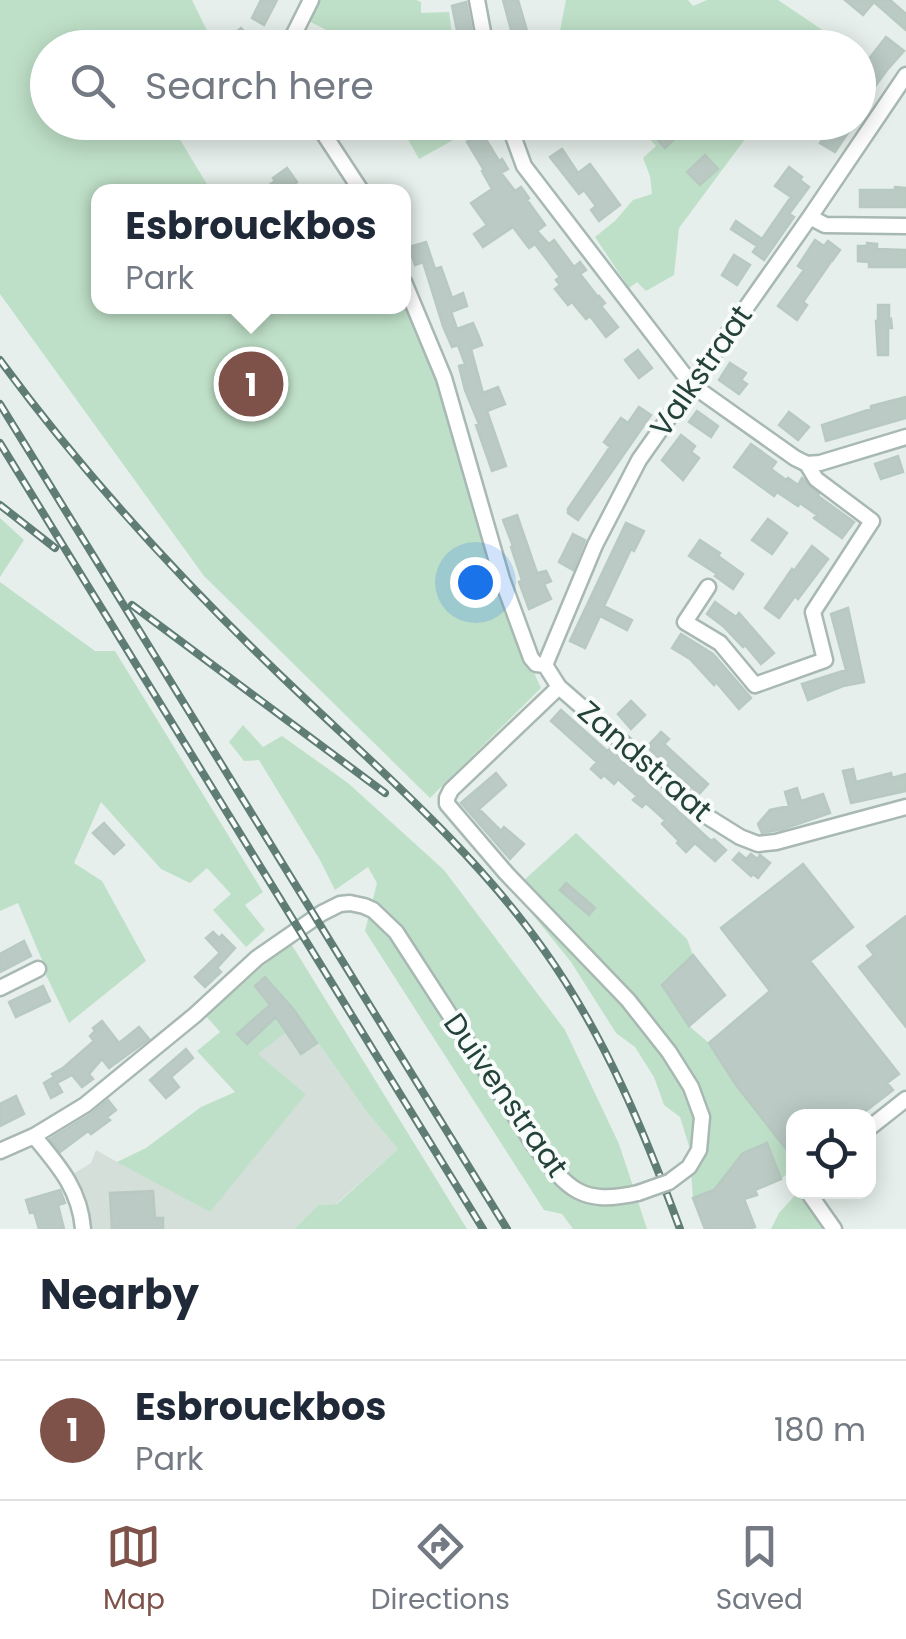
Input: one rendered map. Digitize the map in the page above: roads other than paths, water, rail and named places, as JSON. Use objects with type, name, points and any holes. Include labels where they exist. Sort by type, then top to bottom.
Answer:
[{"type":"street","points":[[296,30],[311,0]]},
{"type":"street","points":[[476,0],[482,30]]},
{"type":"street","name":"Valkstraat","points":[[876,119],[906,75]]},
{"type":"street","points":[[328,140],[357,184]]},
{"type":"street","points":[[515,140],[524,166],[692,384],[807,464],[816,479],[872,521],[813,612],[825,660],[755,684],[720,643],[685,622],[708,587]]},
{"type":"street","name":"Valkstraat","points":[[545,665],[596,545],[639,460],[862,140]]},
{"type":"street","points":[[810,217],[825,225],[906,226]]},
{"type":"street","points":[[411,299],[444,378],[502,579],[531,658],[536,664],[545,665],[559,687]]},
{"type":"street","points":[[807,464],[906,438]]},
{"type":"street","name":"Zandstraat","points":[[559,687],[692,804],[758,844],[906,806]]},
{"type":"street","name":"Duivenstraat","points":[[0,1151],[85,1106],[256,958],[322,912],[350,903],[373,910],[396,932],[534,1145],[571,1188],[594,1198],[610,1198],[669,1182],[689,1167],[699,1150],[702,1117],[691,1087],[669,1052],[628,1000],[506,873],[448,804],[451,790],[559,687]]},
{"type":"street","points":[[0,988],[38,969]]},
{"type":"street","points":[[876,1123],[906,1099]]},
{"type":"street","points":[[34,1136],[66,1175],[82,1212],[83,1229]]},
{"type":"street","points":[[813,1199],[834,1229]]},
{"type":"railway","points":[[0,360],[97,483],[167,560],[451,839],[515,912],[566,983],[604,1050],[637,1120],[680,1229]]},
{"type":"railway","points":[[0,404],[507,1229]]},
{"type":"railway","points":[[0,443],[483,1229]]},
{"type":"railway","points":[[0,505],[55,548]]},
{"type":"railway","points":[[132,605],[385,793]]},
{"type":"place","name":"Esbrouckbos","points":[[251,384]]}]
